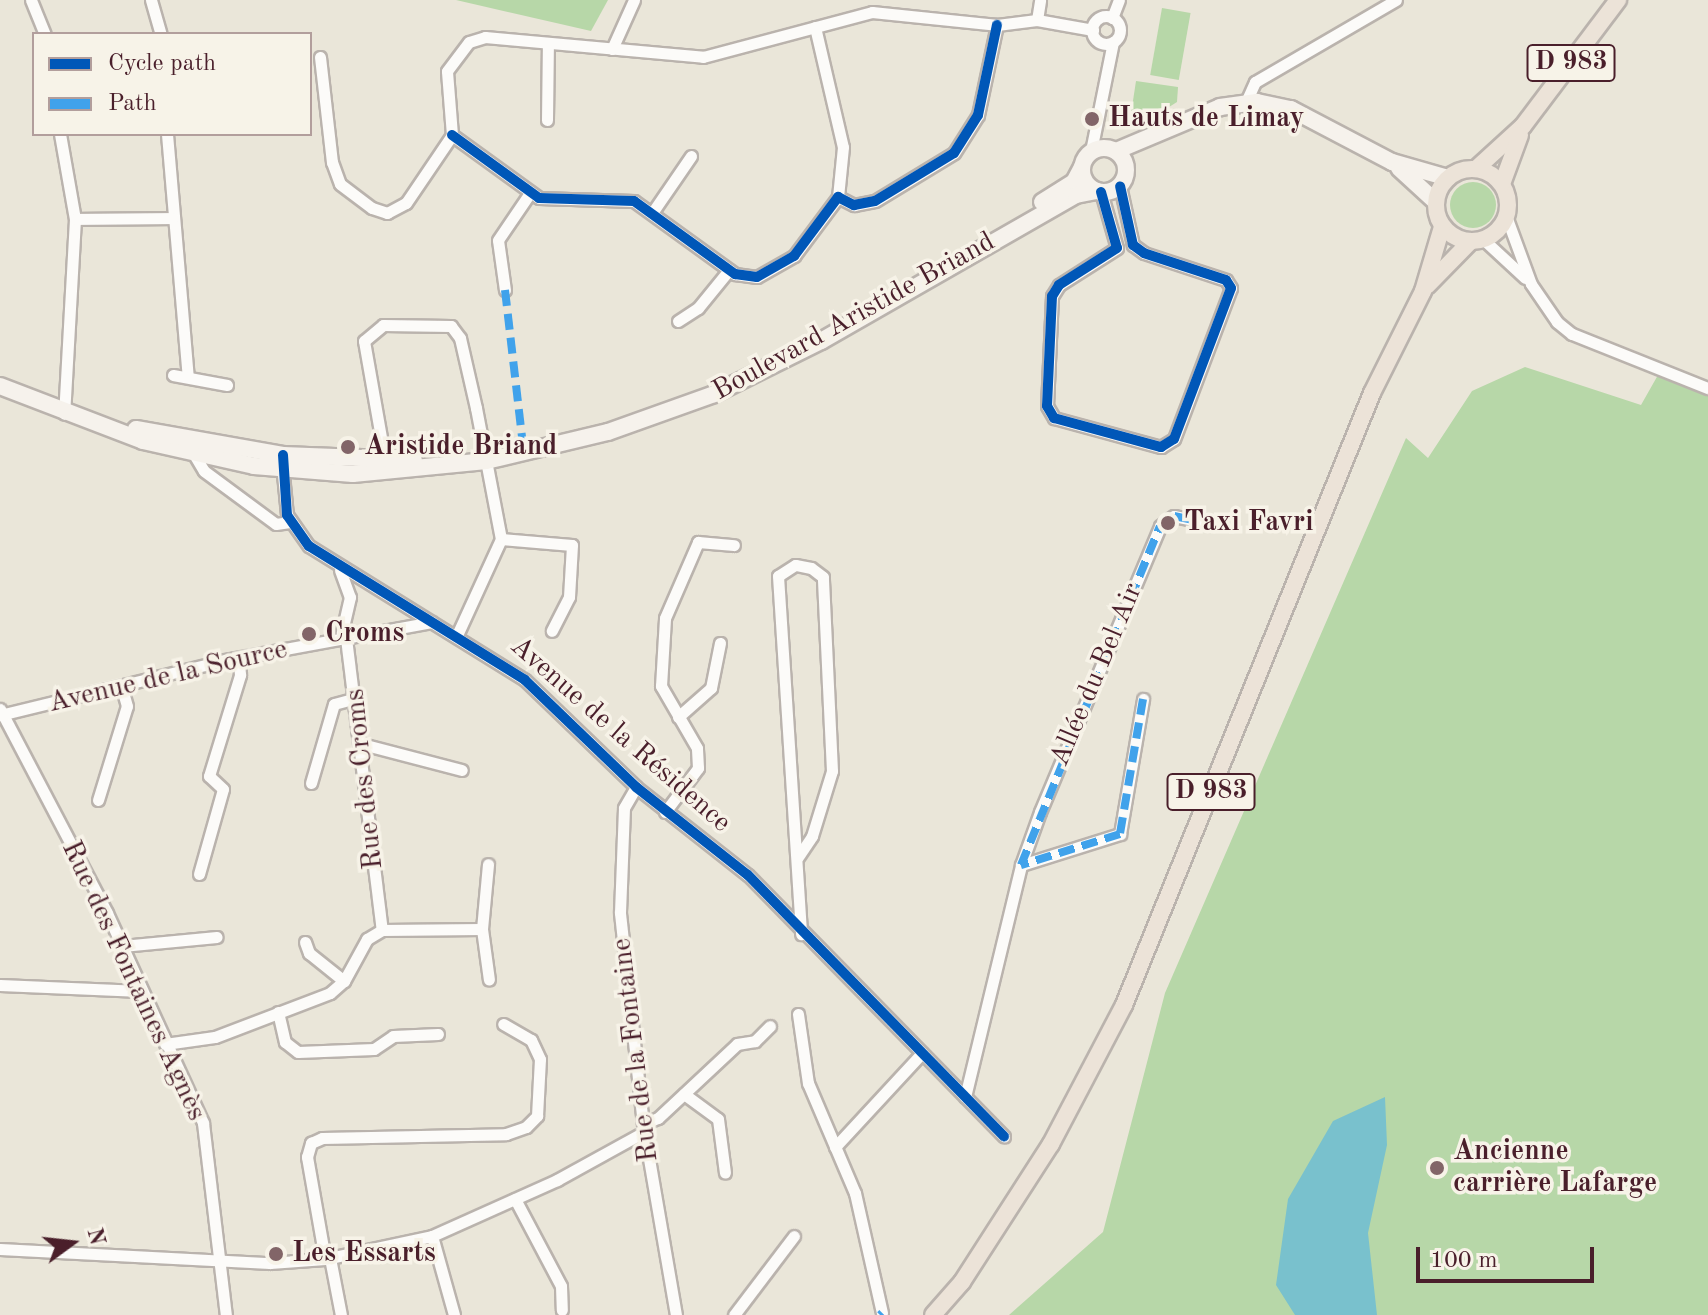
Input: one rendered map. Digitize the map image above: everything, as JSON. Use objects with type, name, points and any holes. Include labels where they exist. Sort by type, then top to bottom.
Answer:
[{"type":"main road","name":"D 983","points":[[1477,168],[1523,126],[1618,0]]},
{"type":"main road","points":[[1212,110],[1134,161],[1123,179],[1099,191],[1085,182],[1082,167],[1091,151],[1113,149],[1212,110],[1246,102],[1291,109],[1392,162],[1448,178],[1477,168],[1502,184],[1506,216],[1494,235],[1477,241],[1442,227],[1436,202],[1392,162]]},
{"type":"main road","name":"D 983","points":[[1502,184],[1523,126]]},
{"type":"main road","points":[[1113,149],[1123,179]]},
{"type":"main road","name":"Boulevard Aristide Briand","points":[[0,386],[200,463],[484,457],[626,419],[743,372],[842,322],[1028,211],[1074,182],[1082,167]]},
{"type":"main road","points":[[1436,202],[1448,178]]},
{"type":"main road","name":"Boulevard Aristide Briand","points":[[0,377],[65,410],[282,462],[353,474],[484,457],[617,429],[714,394],[821,341],[1076,195],[1099,191]]},
{"type":"main road","name":"D 983","points":[[933,1315],[962,1282],[1051,1144],[1124,1005],[1372,393],[1423,291],[1442,227]]},
{"type":"main road","name":"D 983","points":[[1423,291],[1477,241]]},
{"type":"street","points":[[31,0],[44,32]]},
{"type":"street","points":[[151,0],[160,32]]},
{"type":"street","points":[[612,49],[634,0]]},
{"type":"street","points":[[1037,20],[1040,0]]},
{"type":"street","points":[[1112,18],[1119,0]]},
{"type":"street","points":[[1246,102],[1255,82],[1396,0]]},
{"type":"street","points":[[320,57],[332,162],[340,184],[372,208],[387,213],[406,203],[452,135],[447,71],[469,42],[485,37],[703,57],[872,12],[997,25],[1037,20],[1093,30],[1101,43],[1113,42]]},
{"type":"street","points":[[1093,30],[1099,18],[1112,18]]},
{"type":"street","points":[[1091,151],[1101,122],[1113,42],[1120,32],[1112,18]]},
{"type":"street","points":[[838,197],[854,205],[875,201],[954,153],[978,115],[997,25]]},
{"type":"street","points":[[452,135],[539,198],[634,201],[729,270],[757,277],[794,256],[838,197],[843,147],[815,27]]},
{"type":"street","points":[[547,120],[548,43]]},
{"type":"street","points":[[1101,122],[1113,149]]},
{"type":"street","points":[[60,136],[75,219],[65,410]]},
{"type":"street","points":[[167,136],[188,377]]},
{"type":"street","points":[[652,213],[691,156]]},
{"type":"street","points":[[1099,191],[1117,248],[1059,285],[1052,296],[1047,406],[1054,418],[1161,447],[1174,439],[1231,288],[1226,280],[1144,253],[1133,245],[1123,179]]},
{"type":"street","points":[[505,290],[498,240],[530,193]]},
{"type":"street","points":[[1506,216],[1531,284],[1544,307],[1572,334],[1708,388]]},
{"type":"street","points":[[75,219],[172,218]]},
{"type":"street","points":[[1477,241],[1531,284]]},
{"type":"street","points":[[678,321],[698,308],[729,270]]},
{"type":"street","points":[[385,460],[364,341],[383,325],[451,326],[460,338],[501,539],[457,635]]},
{"type":"street","points":[[173,375],[227,385]]},
{"type":"street","points":[[282,462],[290,522],[309,546],[390,597],[398,612],[389,626]]},
{"type":"street","points":[[200,463],[276,524],[290,522]]},
{"type":"street","name":"Allée du Bel Air","points":[[965,1097],[1021,865],[1160,526],[1174,516],[1198,521]]},
{"type":"street","points":[[501,539],[572,545],[569,597],[552,631]]},
{"type":"street","points":[[665,812],[698,768],[697,748],[661,686],[665,618],[698,542],[734,545]]},
{"type":"street","points":[[798,857],[812,836],[832,771],[823,577],[811,568],[795,565],[778,576],[801,934]]},
{"type":"street","points":[[337,566],[348,585],[350,612],[355,627],[364,631]]},
{"type":"street","points":[[343,635],[350,612],[362,595],[378,591]]},
{"type":"street","name":"Avenue de la Résidence","points":[[390,597],[457,635],[536,689],[636,787],[748,875],[801,934],[1004,1136]]},
{"type":"street","points":[[389,626],[432,622]]},
{"type":"street","name":"Avenue de la Source","points":[[1,713],[389,626]]},
{"type":"street","name":"Rue des Croms","points":[[343,635],[357,698],[382,930]]},
{"type":"street","points":[[678,717],[711,688],[720,643]]},
{"type":"street","points":[[199,874],[223,789],[209,776],[240,675],[239,660]]},
{"type":"street","points":[[98,800],[127,706],[122,688]]},
{"type":"street","points":[[311,783],[334,704],[357,698]]},
{"type":"street","points":[[1021,865],[1120,834],[1143,699]]},
{"type":"street","name":"Rue des Fontaines Agnès","points":[[1,713],[122,946],[203,1123],[226,1315]]},
{"type":"street","points":[[362,744],[462,770]]},
{"type":"street","name":"Rue de la Fontaine","points":[[636,787],[624,808],[618,884],[643,1128],[676,1315]]},
{"type":"street","points":[[488,864],[482,929],[489,980]]},
{"type":"street","points":[[165,1044],[215,1037],[330,993],[344,981],[367,939],[382,930],[482,929]]},
{"type":"street","points":[[122,946],[217,937]]},
{"type":"street","points":[[305,942],[309,953],[344,981]]},
{"type":"street","points":[[0,985],[141,991]]},
{"type":"street","points":[[278,1012],[285,1042],[298,1052],[374,1049],[393,1036],[438,1034]]},
{"type":"street","points":[[798,1014],[808,1083],[855,1193],[882,1313]]},
{"type":"street","points":[[341,1315],[307,1157],[311,1143],[322,1138],[506,1134],[526,1127],[537,1116],[540,1059],[531,1040],[503,1024]]},
{"type":"street","points":[[2,1248],[221,1261],[327,1258],[432,1236],[515,1199],[643,1128],[658,1118],[737,1044],[755,1041],[770,1026]]},
{"type":"street","points":[[835,1147],[922,1053]]},
{"type":"street","points":[[684,1094],[718,1119],[725,1173]]},
{"type":"street","points":[[515,1199],[561,1286],[562,1310]]},
{"type":"street","points":[[432,1236],[454,1315]]},
{"type":"street","points":[[734,1315],[794,1236]]},
{"type":"green space","points":[[456,0],[608,0],[591,31]]},
{"type":"green space","points":[[1162,8],[1191,13],[1179,80],[1150,75]]},
{"type":"green space","points":[[1136,81],[1178,87],[1177,102],[1134,129],[1129,127]]},
{"type":"green space","points":[[1473,182],[1490,188],[1496,205],[1490,222],[1473,228],[1456,222],[1450,205],[1456,188]]},
{"type":"green space","points":[[1525,367],[1641,405],[1658,375],[1708,395],[1708,1315],[1009,1315],[1103,1232],[1165,993],[1406,438],[1428,458],[1472,391]]},
{"type":"water","points":[[1385,1097],[1387,1145],[1368,1233],[1377,1315],[1295,1315],[1276,1285],[1288,1199],[1333,1121]]},
{"type":"marked path","points":[[505,290],[523,446]]},
{"type":"marked path","points":[[1143,699],[1120,834],[1021,865],[1160,526],[1174,516],[1198,521]]},
{"type":"cycle path","points":[[452,135],[539,198],[634,201],[735,274],[757,277],[794,256],[838,197],[854,205],[875,201],[954,153],[978,115],[997,25]]},
{"type":"cycle path","points":[[1101,192],[1117,248],[1059,285],[1052,296],[1047,406],[1054,418],[1161,447],[1174,439],[1231,288],[1226,280],[1144,253],[1133,245],[1120,186]]},
{"type":"cycle path","points":[[283,455],[287,515],[309,546],[525,680],[636,787],[748,875],[1004,1136]]},
{"type":"place","name":"Hauts de Limay","points":[[1092,119]]},
{"type":"place","name":"Aristide Briand","points":[[348,447]]},
{"type":"place","name":"Taxi Favri","points":[[1168,523]]},
{"type":"place","name":"Croms","points":[[309,634]]},
{"type":"place","name":"Ancienne carrière Lafarge","points":[[1437,1168]]},
{"type":"place","name":"Les Essarts","points":[[276,1254]]}]
